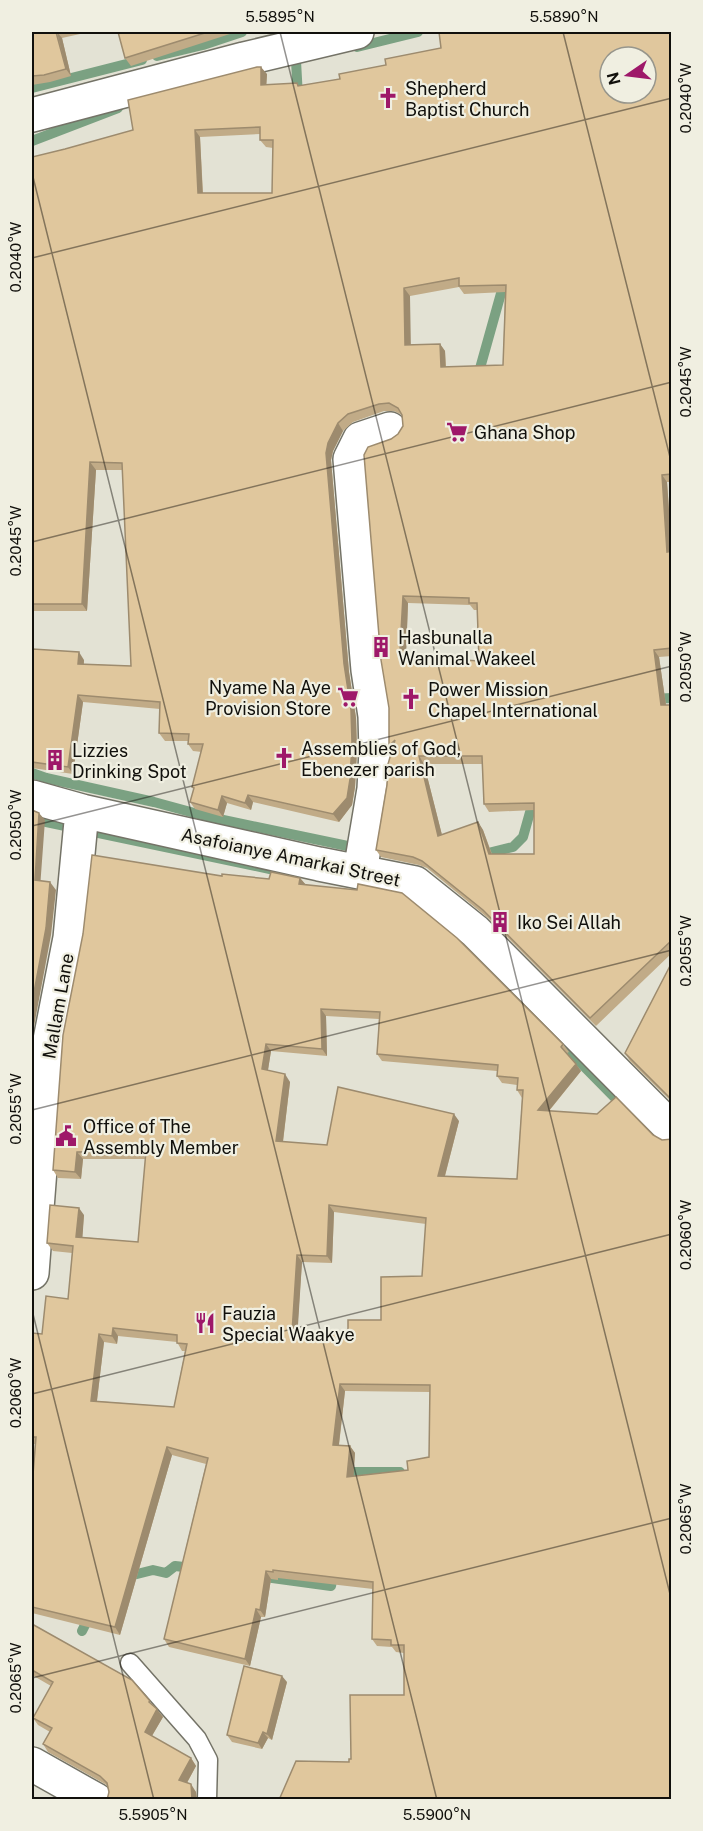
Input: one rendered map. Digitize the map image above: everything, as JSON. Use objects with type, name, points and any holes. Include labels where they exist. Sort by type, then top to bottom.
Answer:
[{"type":"street","points":[[32,115],[306,38],[357,32]]},
{"type":"street","points":[[360,872],[374,789],[376,751],[375,716],[368,670],[350,459],[360,439],[390,429]]},
{"type":"street","name":"Asafoianye Amarkai Street","points":[[32,797],[82,812],[415,884],[475,931],[672,1129]]},
{"type":"street","name":"Mallam Lane","points":[[32,1273],[50,1040],[70,938],[82,812]]},
{"type":"street","points":[[32,1764],[96,1800]]},
{"type":"lane","points":[[130,1663],[197,1739],[208,1760],[207,1800]]},
{"type":"building","points":[[32,32],[56,32],[66,69],[32,76]]},
{"type":"building","points":[[118,32],[208,32],[125,58]]},
{"type":"building","points":[[439,32],[672,32],[672,474],[662,475],[667,552],[672,551],[672,648],[654,650],[661,705],[672,705],[672,940],[590,1018],[483,910],[422,861],[376,850],[387,785],[388,764],[395,740],[389,746],[389,708],[381,660],[364,455],[368,447],[391,439],[403,426],[402,415],[398,408],[389,403],[348,414],[338,423],[328,443],[326,453],[344,664],[351,710],[352,743],[347,798],[333,814],[248,795],[245,803],[222,796],[218,810],[190,802],[203,744],[188,744],[189,734],[159,733],[160,702],[78,695],[68,767],[32,762],[33,649],[79,652],[78,664],[131,666],[122,463],[90,462],[82,604],[32,604],[32,157],[133,130],[128,100],[257,67],[261,67],[261,85],[297,83],[298,86],[340,79],[339,74],[386,65],[385,59],[441,48]],"holes":[[[260,127],[260,140],[273,140],[272,193],[198,193],[195,130]],[[459,278],[459,286],[506,285],[503,365],[441,367],[440,344],[405,345],[404,288]],[[403,596],[469,598],[469,603],[477,603],[479,661],[407,656],[407,650],[400,650]],[[419,756],[482,756],[484,804],[534,803],[534,854],[489,854],[478,822],[438,836]]]},
{"type":"building","points":[[32,810],[39,813],[35,880],[50,882],[46,928],[32,1003]]},
{"type":"building","points":[[92,855],[222,876],[222,874],[269,879],[271,872],[300,878],[299,884],[357,890],[358,884],[402,893],[457,938],[563,1044],[561,1047],[576,1064],[538,1110],[597,1114],[616,1097],[653,1135],[662,1140],[672,1139],[672,1800],[279,1800],[296,1761],[349,1762],[351,1759],[350,1695],[404,1695],[404,1645],[391,1645],[391,1640],[372,1639],[373,1582],[273,1570],[273,1572],[266,1571],[260,1610],[256,1609],[245,1659],[164,1639],[208,1458],[167,1447],[115,1627],[32,1607],[32,1487],[36,1437],[32,1437],[32,1333],[42,1334],[46,1296],[68,1299],[73,1246],[47,1243],[50,1205],[79,1208],[76,1237],[138,1242],[146,1151],[77,1152],[75,1172],[53,1170],[63,1035],[83,934]],"holes":[[[321,1009],[380,1012],[377,1054],[498,1065],[497,1076],[518,1078],[517,1090],[523,1090],[517,1179],[438,1176],[454,1114],[338,1087],[327,1145],[276,1141],[285,1074],[262,1069],[266,1044],[322,1049]],[[329,1205],[426,1218],[422,1276],[381,1277],[381,1320],[348,1320],[348,1333],[292,1333],[297,1255],[327,1256]],[[113,1328],[177,1335],[177,1343],[187,1344],[174,1407],[91,1401],[99,1334],[112,1336]],[[340,1384],[430,1385],[429,1457],[407,1461],[408,1470],[347,1477],[350,1446],[333,1445]]]},
{"type":"building","points":[[672,962],[672,1100],[625,1053]]},
{"type":"building","points":[[32,1624],[132,1680],[157,1709],[145,1732],[191,1758],[179,1780],[191,1784],[192,1800],[107,1800],[109,1792],[107,1783],[100,1776],[43,1744],[52,1728],[33,1718],[53,1682],[32,1670]]},
{"type":"building","points":[[244,1666],[282,1676],[267,1734],[263,1732],[258,1743],[227,1735]]},
{"type":"waterway","points":[[157,56],[203,45],[242,32]]},
{"type":"waterway","points":[[357,47],[418,32]]},
{"type":"waterway","points":[[32,88],[142,60]]},
{"type":"waterway","points":[[296,61],[298,97]]},
{"type":"waterway","points":[[32,141],[118,108]]},
{"type":"waterway","points":[[477,379],[505,279]]},
{"type":"waterway","points":[[651,699],[672,698]]},
{"type":"waterway","points":[[32,773],[209,817],[362,849]]},
{"type":"waterway","points":[[480,855],[513,847],[523,837],[534,798]]},
{"type":"waterway","points":[[32,819],[270,869]]},
{"type":"waterway","points":[[485,965],[543,1024]]},
{"type":"waterway","points":[[556,1038],[623,1106]]},
{"type":"waterway","points":[[354,1490],[355,1472],[400,1472]]},
{"type":"waterway","points":[[125,1577],[153,1570],[166,1573],[175,1566],[193,1568]]},
{"type":"waterway","points":[[265,1577],[331,1586],[334,1571]]},
{"type":"waterway","points":[[82,1631],[90,1615]]},
{"type":"place","name":"Shepherd Baptist Church","points":[[388,98]]},
{"type":"place","name":"Ghana Shop","points":[[457,432]]},
{"type":"place","name":"Hasbunalla Wanimal Wakeel","points":[[381,647]]},
{"type":"place","name":"Nyame Na Aye Provision Store","points":[[348,697]]},
{"type":"place","name":"Power Mission Chapel International","points":[[411,699]]},
{"type":"place","name":"Assemblies of God, Ebenezer parish","points":[[284,758]]},
{"type":"place","name":"Lizzies Drinking Spot","points":[[55,760]]},
{"type":"place","name":"Iko Sei Allah","points":[[500,922]]},
{"type":"place","name":"Office of The Assembly Member","points":[[66,1136]]},
{"type":"place","name":"Fauzia Special Waakye","points":[[205,1323]]}]
